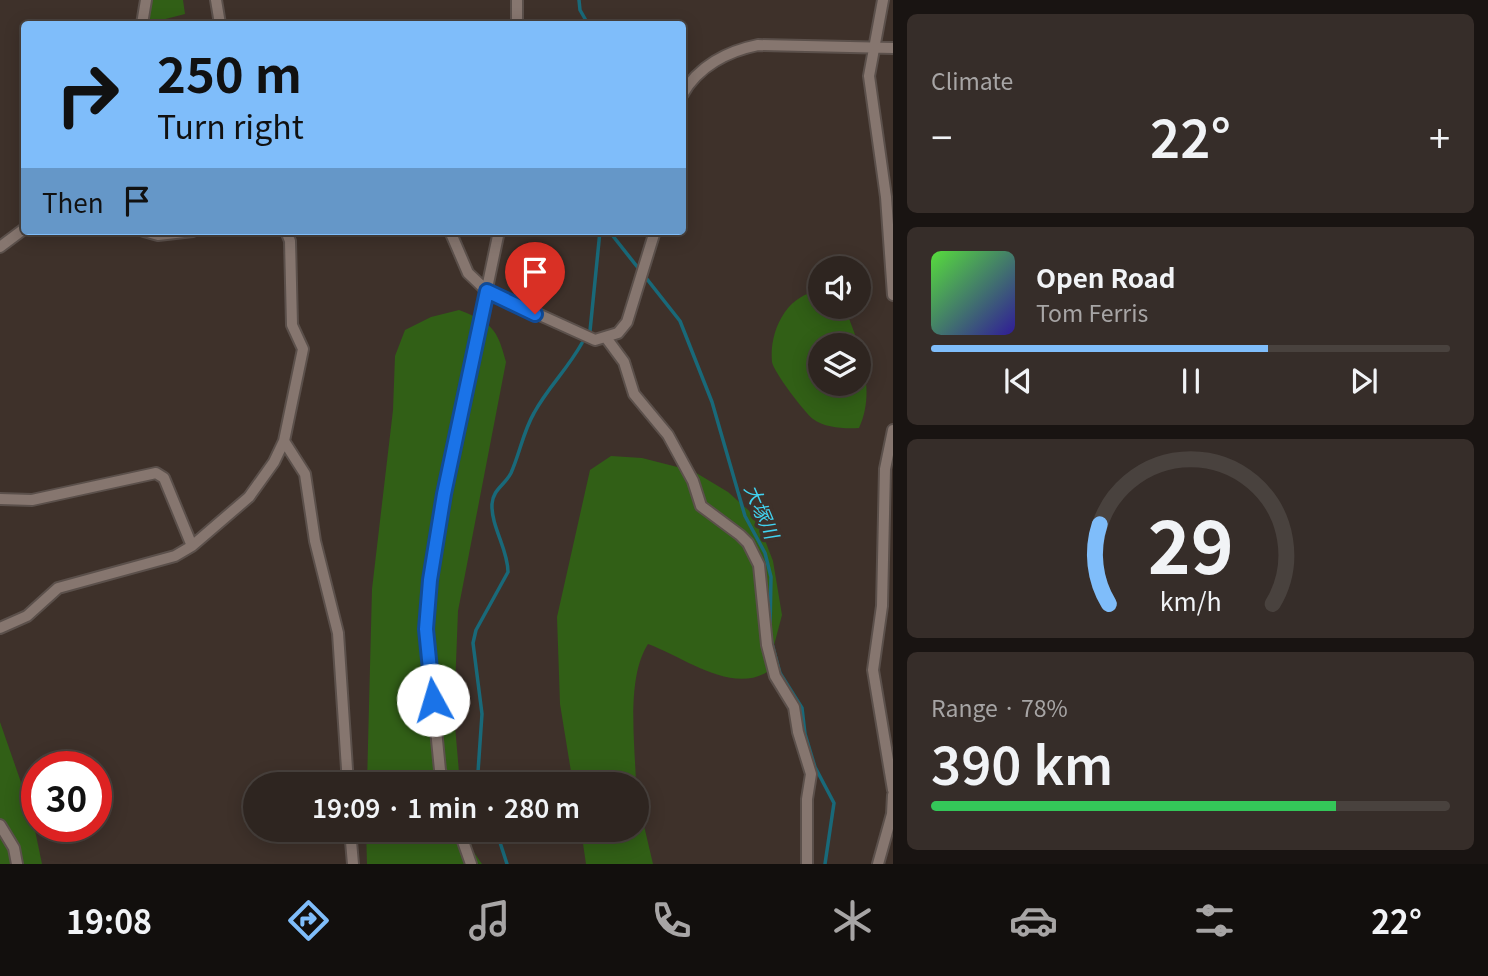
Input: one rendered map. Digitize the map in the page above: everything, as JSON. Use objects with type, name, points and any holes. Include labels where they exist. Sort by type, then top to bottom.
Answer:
[{"type":"street","points":[[142,21],[146,0]]},
{"type":"street","points":[[216,0],[220,21]]},
{"type":"street","points":[[517,0],[517,21]]},
{"type":"street","points":[[883,0],[869,76],[886,197],[893,295]]},
{"type":"street","points":[[686,90],[697,75],[724,55],[741,48],[758,45],[893,48]]},
{"type":"street","points":[[0,247],[21,231]]},
{"type":"street","points":[[452,235],[468,273],[487,291],[595,340],[607,339],[618,333],[627,322],[654,235]]},
{"type":"street","points":[[441,772],[426,629],[430,580],[444,494],[498,235]]},
{"type":"street","points":[[0,628],[27,616],[58,588],[175,556],[192,546],[249,497],[269,471],[284,441],[303,349],[292,325],[288,236]]},
{"type":"street","points":[[607,339],[624,362],[634,394],[668,435],[693,481],[701,506],[740,535],[754,553],[759,565],[766,645],[775,676],[794,707],[797,732],[811,775],[807,799],[807,864]]},
{"type":"street","points":[[893,430],[885,468],[882,606],[873,670],[879,719],[893,790]]},
{"type":"street","points":[[284,441],[306,474],[315,541],[338,633],[347,772]]},
{"type":"street","points":[[0,499],[32,500],[131,475],[156,473],[164,478],[192,546]]},
{"type":"street","points":[[878,864],[892,814],[893,795]]},
{"type":"street","points":[[0,825],[14,848],[17,864]]},
{"type":"street","points":[[351,842],[353,864]]},
{"type":"street","points":[[463,842],[471,864]]},
{"type":"green space","points":[[151,0],[183,0],[185,14],[147,21]]},
{"type":"green space","points":[[808,294],[808,319],[850,319],[854,333],[808,333],[808,396],[866,396],[859,428],[829,426],[813,419],[790,392],[774,367],[772,350],[777,326],[790,306]]},
{"type":"green space","points":[[459,310],[486,323],[500,341],[506,362],[458,611],[454,714],[459,772],[367,772],[372,589],[393,410],[395,356],[405,330],[431,317]]},
{"type":"green space","points":[[611,456],[642,458],[693,471],[728,492],[756,517],[773,561],[782,615],[767,672],[753,678],[723,676],[648,644],[641,658],[634,693],[636,772],[571,772],[560,704],[557,617],[590,470]]},
{"type":"green space","points":[[0,722],[21,782],[21,842],[37,842],[42,864],[0,864]]},
{"type":"green space","points":[[366,842],[470,842],[482,864],[367,864]]},
{"type":"green space","points":[[583,842],[648,842],[653,864],[586,864]]},
{"type":"waterway","name":"大塚川","points":[[579,0],[580,10],[586,21]]},
{"type":"waterway","points":[[590,331],[600,235]]},
{"type":"waterway","name":"大塚川","points":[[612,235],[680,321],[712,402],[745,516],[765,553],[771,577],[770,629]]},
{"type":"waterway","points":[[478,772],[482,714],[473,643],[476,630],[508,572],[492,513],[493,499],[511,473],[534,413],[582,343]]},
{"type":"waterway","name":"大塚川","points":[[771,640],[780,673],[802,708],[805,734],[815,767],[834,803],[825,864]]},
{"type":"waterway","points":[[500,842],[507,864]]},
{"type":"route","points":[[433,700],[426,629],[430,580],[444,494],[487,291],[535,314]]}]
